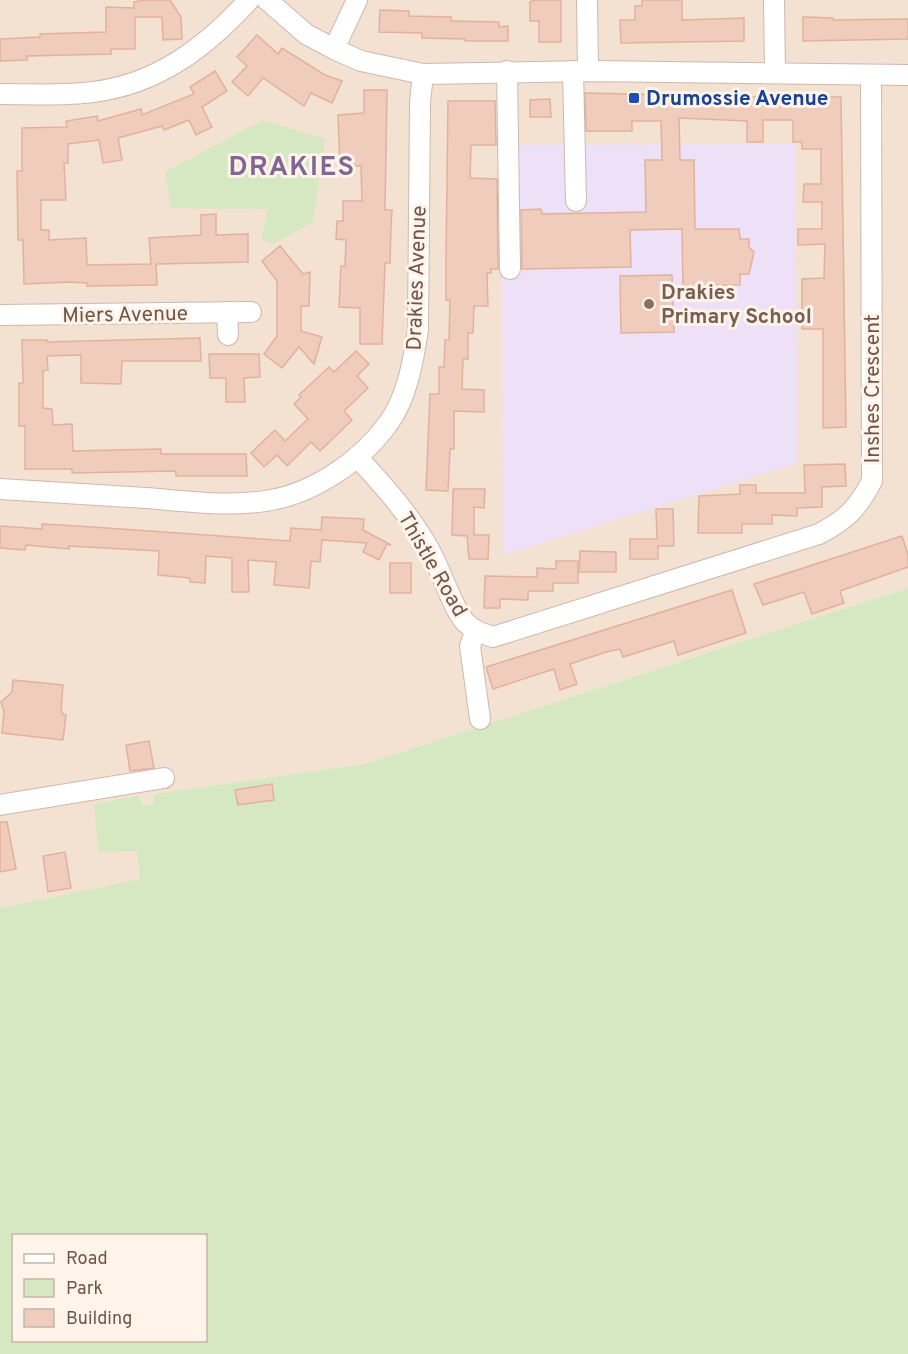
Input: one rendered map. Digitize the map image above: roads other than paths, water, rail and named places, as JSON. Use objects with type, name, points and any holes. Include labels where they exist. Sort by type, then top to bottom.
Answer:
[{"type":"street","points":[[0,94],[94,92],[139,81],[174,66],[210,41],[249,0]]},
{"type":"street","points":[[267,0],[306,34],[334,49],[361,61],[423,74],[580,71],[820,72],[871,76],[908,75]]},
{"type":"street","points":[[334,49],[357,0]]},
{"type":"street","points":[[576,201],[580,71],[587,0]]},
{"type":"street","points":[[774,0],[775,72]]},
{"type":"street","points":[[507,71],[510,269]]},
{"type":"street","name":"Drakies Avenue","points":[[0,489],[221,503],[266,501],[299,491],[328,477],[357,457],[388,424],[404,392],[415,353],[418,330],[420,102],[423,74]]},
{"type":"street","name":"Inshes Crescent","points":[[475,632],[493,637],[819,534],[840,523],[859,506],[872,481],[873,452],[871,76]]},
{"type":"street","points":[[227,312],[228,334]]},
{"type":"street","name":"Miers Avenue","points":[[0,315],[251,312]]},
{"type":"street","name":"Thistle Road","points":[[357,457],[387,490],[415,527],[430,550],[463,620],[475,632],[470,646],[480,718]]},
{"type":"street","points":[[0,805],[164,778]]},
{"type":"place","name":"Drumossie Avenue","points":[[634,98]]},
{"type":"place","name":"Drakies Primary School","points":[[649,304]]},
{"type":"district","name":"DRAKIES","points":[[292,166]]}]
